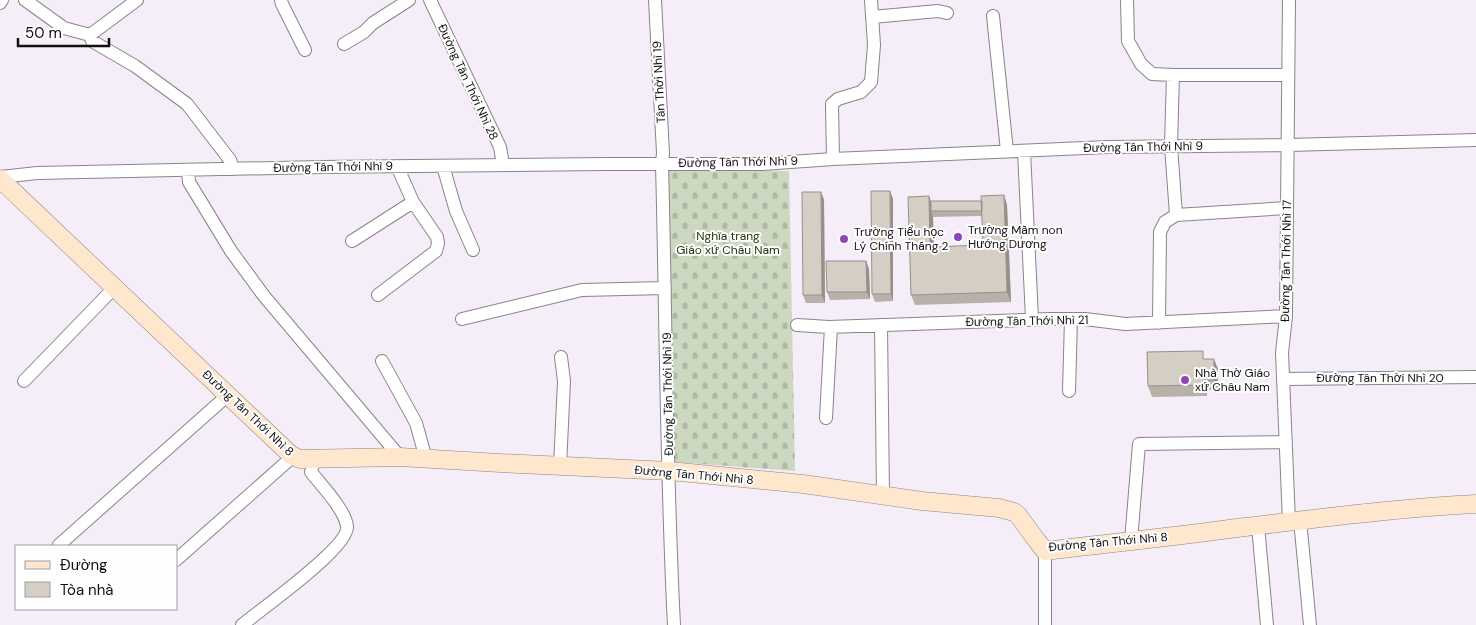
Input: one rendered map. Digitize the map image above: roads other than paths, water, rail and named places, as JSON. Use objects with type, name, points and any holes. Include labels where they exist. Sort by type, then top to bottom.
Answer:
[{"type":"street","points":[[25,0],[64,28],[90,35]]},
{"type":"street","points":[[90,35],[137,0]]},
{"type":"street","points":[[282,0],[282,4],[305,50]]},
{"type":"street","points":[[344,44],[410,0]]},
{"type":"street","name":"Đường Tân Thới Nhì 28","points":[[430,0],[500,147],[503,165]]},
{"type":"street","name":"Tân Thời Nhì 19","points":[[655,0],[662,164]]},
{"type":"street","points":[[833,159],[832,104],[838,99],[861,92],[871,82],[874,45],[870,0]]},
{"type":"street","points":[[1127,0],[1128,42],[1141,64],[1152,74],[1288,75]]},
{"type":"street","name":"Đường Tân Thới Nhì 17","points":[[1289,0],[1286,316],[1282,353],[1286,442],[1310,625]]},
{"type":"street","points":[[872,18],[938,11],[947,13]]},
{"type":"street","points":[[993,16],[1007,151]]},
{"type":"street","points":[[90,35],[92,41],[135,66],[187,104],[230,160],[232,169]]},
{"type":"street","points":[[1173,75],[1172,146],[1176,215]]},
{"type":"street","name":"Đường Tân Thới Nhì 9","points":[[0,178],[37,173],[232,169],[762,164],[833,159],[1108,147],[1288,146],[1476,140]]},
{"type":"street","points":[[1024,152],[1032,320]]},
{"type":"street","name":"Đường Tân Thới Nhì 19","points":[[662,164],[670,534],[674,625]]},
{"type":"street","points":[[378,295],[436,251],[438,243],[413,202],[397,166]]},
{"type":"street","points":[[443,166],[456,211],[473,250]]},
{"type":"street","points":[[188,170],[188,182],[231,251],[264,296],[400,457]]},
{"type":"street","name":"Đường Tân Thới Nhì 8","points":[[0,178],[292,455],[300,459],[400,457],[670,471],[803,484],[999,508],[1014,512],[1026,524],[1036,542],[1045,551],[1398,509],[1476,504]]},
{"type":"street","points":[[352,241],[413,202]]},
{"type":"street","points":[[1159,323],[1160,232],[1165,222],[1176,215],[1287,208]]},
{"type":"street","points":[[24,381],[115,287]]},
{"type":"street","points":[[462,319],[582,290],[665,288]]},
{"type":"street","name":"Đường Tân Thới Nhì 21","points":[[797,325],[831,327],[1071,319],[1125,324],[1286,316]]},
{"type":"street","points":[[1069,391],[1071,319]]},
{"type":"street","points":[[881,325],[883,495]]},
{"type":"street","points":[[826,418],[831,327]]},
{"type":"street","points":[[560,466],[564,381],[562,356]]},
{"type":"street","points":[[382,361],[416,423],[426,459]]},
{"type":"street","name":"Đường Tân Thời Nhì 20","points":[[1283,379],[1476,377]]},
{"type":"street","points":[[59,545],[228,394]]},
{"type":"street","points":[[1131,541],[1138,444],[1286,442]]},
{"type":"street","points":[[178,558],[290,459],[292,455]]},
{"type":"street","points":[[242,625],[324,560],[342,541],[347,532],[347,525],[343,514],[311,472],[314,459]]},
{"type":"street","points":[[1258,526],[1267,625]]},
{"type":"street","points":[[1045,551],[1045,625]]},
{"type":"place","name":"Trường Mầm non Hướng Dương","points":[[958,237]]},
{"type":"place","name":"Trường Tiểu học Lý Chính Thắng 2","points":[[844,239]]},
{"type":"place","name":"Nhà Thờ Giáo xứ Châu Nam","points":[[1185,380]]},
{"type":"park label","name":"Nghĩa trang Giáo xứ Châu Nam","points":[[728,243]]}]
